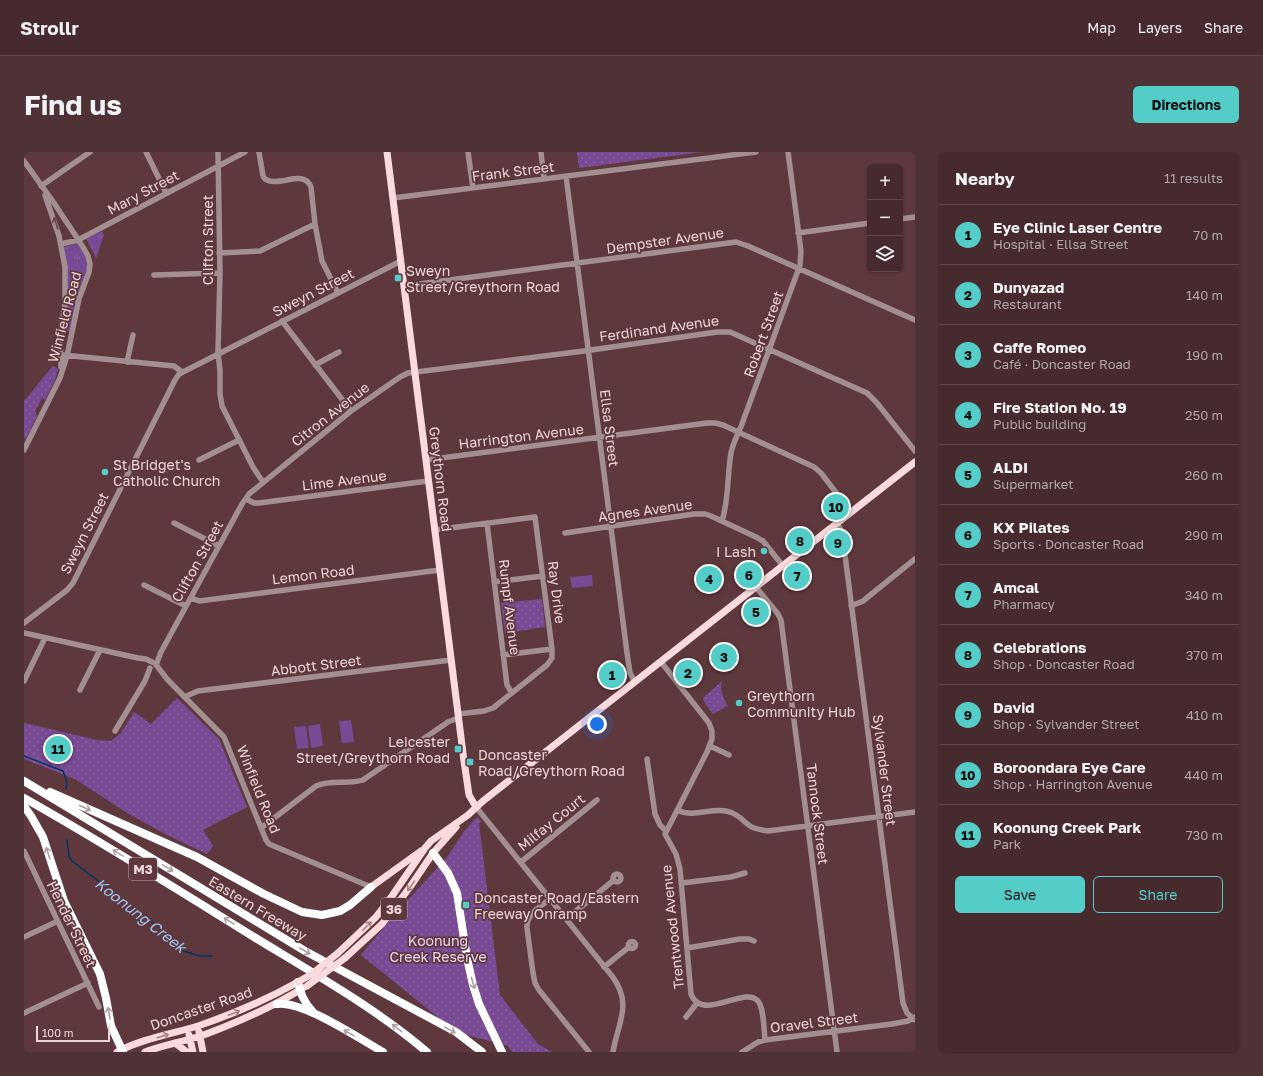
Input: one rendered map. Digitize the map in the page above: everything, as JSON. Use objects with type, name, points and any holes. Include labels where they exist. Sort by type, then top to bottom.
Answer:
[{"type":"highway","name":"36","points":[[24,780],[197,858],[264,894],[302,912],[314,915],[332,914],[350,905],[371,887]]},
{"type":"highway","name":"Eastern Freeway","points":[[24,780],[305,951],[456,1032],[482,1052]]},
{"type":"highway","name":"Eastern Freeway","points":[[24,798],[126,858],[348,994],[390,1022],[428,1052]]},
{"type":"highway","points":[[24,806],[43,837],[64,901],[100,974],[111,1026],[120,1051]]},
{"type":"highway","points":[[433,853],[448,873],[457,893],[471,980],[479,1004],[501,1051]]},
{"type":"highway","points":[[301,986],[305,1004],[315,1014]]},
{"type":"highway","points":[[277,1004],[289,1003],[315,1014],[383,1052]]},
{"type":"main road","name":"Greythorn Road","points":[[387,152],[458,716],[469,795],[476,807]]},
{"type":"main road","name":"Doncaster Road","points":[[145,1052],[214,1031],[277,1004],[301,986],[345,958],[382,924],[433,853],[463,819],[476,807],[915,462]]},
{"type":"main road","name":"Doncaster Road","points":[[371,887],[424,848],[431,841],[463,819]]},
{"type":"main road","name":"Doncaster Road","points":[[120,1051],[198,1026],[301,986],[312,974],[338,953],[376,917],[424,848]]},
{"type":"main road","points":[[424,848],[433,853]]},
{"type":"main road","points":[[198,1026],[203,1051]]},
{"type":"main road","points":[[187,1029],[193,1052]]},
{"type":"main road","points":[[203,1051],[206,1040],[214,1031]]},
{"type":"main road","points":[[175,1042],[188,1052]]},
{"type":"street","points":[[41,186],[90,152]]},
{"type":"street","points":[[146,152],[166,193]]},
{"type":"street","name":"Clifton Street","points":[[116,731],[219,546],[248,497],[261,484],[221,403],[219,353],[220,273],[218,152]]},
{"type":"street","name":"Mary Street","points":[[61,244],[78,240],[245,152]]},
{"type":"street","points":[[259,152],[263,176],[265,179],[272,182],[302,178],[310,183],[323,264],[338,293]]},
{"type":"street","points":[[468,152],[472,188]]},
{"type":"street","points":[[541,152],[544,179]]},
{"type":"street","name":"Frank Street","points":[[393,198],[756,152]]},
{"type":"street","name":"Robert Street","points":[[722,521],[726,504],[731,454],[799,268],[801,256],[788,152]]},
{"type":"street","name":"Winfield Road","points":[[24,161],[88,256],[90,268],[64,355],[62,373],[24,450]]},
{"type":"street","name":"Ellsa Street","points":[[566,176],[629,671],[636,682]]},
{"type":"street","name":"Winfield Road","points":[[41,186],[52,211],[61,244],[65,267],[65,303],[60,333],[64,355]]},
{"type":"street","points":[[903,219],[915,218]]},
{"type":"street","points":[[798,232],[867,223]]},
{"type":"street","points":[[219,253],[260,251],[316,224]]},
{"type":"street","name":"Dempster Avenue","points":[[404,286],[736,242],[799,268],[915,320]]},
{"type":"street","name":"Sweyn Street","points":[[24,623],[67,590],[73,583],[175,380],[182,372],[401,261]]},
{"type":"street","points":[[154,275],[220,273]]},
{"type":"street","points":[[282,321],[351,411]]},
{"type":"street","name":"Ferdinand Avenue","points":[[415,372],[722,331],[734,333],[867,393],[877,403],[915,451]]},
{"type":"street","points":[[127,362],[133,335]]},
{"type":"street","points":[[315,365],[339,352]]},
{"type":"street","points":[[64,355],[174,366],[182,372]]},
{"type":"street","name":"Citron Avenue","points":[[261,484],[351,411],[404,374],[415,372]]},
{"type":"street","name":"Harrington Avenue","points":[[426,460],[719,423],[814,467],[821,473],[851,512]]},
{"type":"street","points":[[199,460],[239,440]]},
{"type":"street","name":"Lime Avenue","points":[[248,497],[263,502],[428,482]]},
{"type":"street","name":"Agnes Avenue","points":[[565,533],[705,514],[760,539],[782,566]]},
{"type":"street","name":"Ray Drive","points":[[261,828],[316,786],[324,783],[355,782],[363,780],[458,716],[490,709],[549,663],[553,656],[535,517],[434,530]]},
{"type":"street","name":"Sylvander Street","points":[[837,522],[842,532],[903,1002],[907,1013],[914,1019]]},
{"type":"street","points":[[174,523],[219,546]]},
{"type":"street","name":"Rumpf Avenue","points":[[487,523],[503,655],[508,687],[512,693]]},
{"type":"street","points":[[852,606],[860,602],[915,559]]},
{"type":"street","name":"Lemon Road","points":[[191,598],[199,601],[440,570]]},
{"type":"street","points":[[494,582],[543,576]]},
{"type":"street","points":[[144,585],[186,606]]},
{"type":"street","name":"Tannock Street","points":[[756,587],[780,616],[781,620],[837,1052]]},
{"type":"street","name":"Winfield Road","points":[[24,633],[138,658],[153,666],[224,737],[266,840],[270,845],[371,887]]},
{"type":"street","points":[[24,681],[45,638]]},
{"type":"street","points":[[503,655],[552,649]]},
{"type":"street","points":[[80,690],[100,650]]},
{"type":"street","name":"Abbott Street","points":[[184,697],[198,692],[451,660]]},
{"type":"street","points":[[661,662],[707,720],[712,734],[710,746],[666,831]]},
{"type":"street","points":[[710,746],[729,755]]},
{"type":"street","points":[[647,759],[656,817],[669,825]]},
{"type":"street","name":"Milfay Court","points":[[521,862],[597,800]]},
{"type":"street","points":[[476,807],[620,989],[624,1002],[611,1051]]},
{"type":"street","points":[[677,810],[693,814],[726,811],[738,816],[750,826],[762,831],[772,831],[915,812]]},
{"type":"street","name":"Trentwood Avenue","points":[[656,817],[660,825],[666,831],[665,835],[673,847],[678,860],[682,883],[690,991],[692,997],[697,1003],[707,1005],[753,997],[758,1000],[760,1005],[765,1040]]},
{"type":"street","name":"Hender Street","points":[[24,851],[99,1007]]},
{"type":"street","points":[[682,883],[731,877],[745,873]]},
{"type":"street","points":[[566,919],[614,880]]},
{"type":"street","points":[[550,899],[531,914],[527,924],[534,978],[539,990],[589,1052]]},
{"type":"street","points":[[24,937],[58,921]]},
{"type":"street","points":[[687,948],[740,939],[749,939],[754,941]]},
{"type":"street","points":[[604,967],[629,947]]},
{"type":"street","points":[[24,1013],[88,983]]},
{"type":"street","name":"Trentwood Avenue","points":[[686,1017],[697,1003]]},
{"type":"street","name":"Oravel Street","points":[[742,1052],[765,1040],[892,1024],[914,1019]]},
{"type":"green space","points":[[577,152],[702,152],[579,168]]},
{"type":"green space","points":[[102,231],[104,235],[96,259],[86,239]]},
{"type":"green space","points":[[78,243],[83,251],[88,265],[70,331],[65,332],[63,331],[66,266],[64,247]]},
{"type":"green space","points":[[53,366],[58,369],[55,380],[45,400],[42,398],[35,411],[37,416],[26,439],[24,437],[24,401]]},
{"type":"green space","points":[[592,575],[593,586],[572,588],[570,577]]},
{"type":"green space","points":[[542,599],[545,627],[505,633],[501,603]]},
{"type":"green space","points":[[722,681],[722,691],[728,706],[713,714],[704,702],[703,698]]},
{"type":"green space","points":[[177,698],[219,739],[247,807],[203,830],[213,846],[207,854],[167,835],[127,813],[75,779],[24,759],[24,723],[97,740],[111,741],[121,733],[134,712],[151,724]]},
{"type":"green space","points":[[351,720],[354,742],[342,743],[339,721]]},
{"type":"green space","points":[[320,724],[323,746],[311,748],[308,726]]},
{"type":"green space","points":[[306,726],[309,748],[297,749],[294,727]]},
{"type":"green space","name":"Koonung Creek Reserve","points":[[477,817],[482,822],[479,823],[500,995],[538,1044],[552,1052],[512,1052],[508,1046],[456,1032],[361,955],[390,920],[448,856],[465,830]]},
{"type":"waterway","name":"Koonung Creek","points":[[24,756],[63,771],[67,783],[66,789]]},
{"type":"waterway","name":"Koonung Creek","points":[[67,840],[69,857],[72,861],[165,932],[183,951],[200,956],[212,956]]},
{"type":"place","name":"Sweyn Street/Greythorn Road","points":[[398,278]]},
{"type":"place","name":"St Bridget's Catholic Church","points":[[105,472]]},
{"type":"place","name":"Boroondara Eye Care","points":[[836,507]]},
{"type":"place","name":"Celebrations","points":[[800,541]]},
{"type":"place","name":"David","points":[[838,543]]},
{"type":"place","name":"I Lash","points":[[764,551]]},
{"type":"place","name":"KX Pilates","points":[[749,575]]},
{"type":"place","name":"Amcal","points":[[797,576]]},
{"type":"place","name":"Fire Station No. 19","points":[[709,579]]},
{"type":"place","name":"ALDI","points":[[756,612]]},
{"type":"place","name":"Caffe Romeo","points":[[724,657]]},
{"type":"place","name":"Dunyazad","points":[[688,673]]},
{"type":"place","name":"Eye Clinic Laser Centre","points":[[612,675]]},
{"type":"place","name":"Greythorn Community Hub","points":[[739,703]]},
{"type":"place","name":"Koonung Creek Park","points":[[58,749]]},
{"type":"place","name":"Leicester Street/Greythorn Road","points":[[458,749]]},
{"type":"place","name":"Doncaster Road/Greythorn Road","points":[[470,762]]},
{"type":"place","name":"Doncaster Road/Eastern Freeway Onramp","points":[[466,905]]}]
